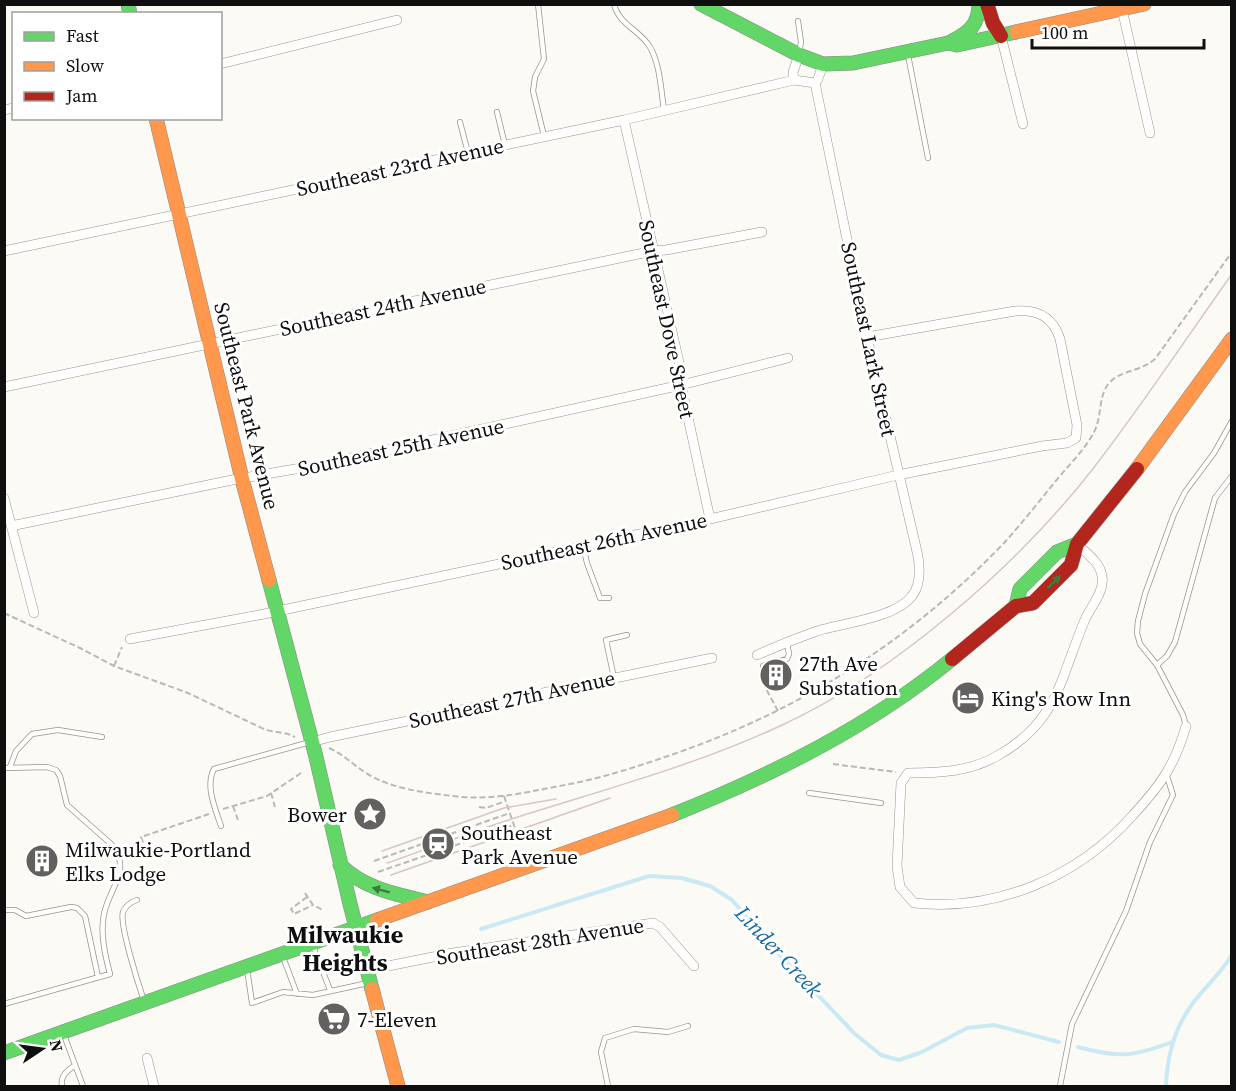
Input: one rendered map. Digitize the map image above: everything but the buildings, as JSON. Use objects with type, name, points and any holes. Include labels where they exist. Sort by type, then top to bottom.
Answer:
[{"type":"main road","points":[[701,4],[799,55],[823,64],[845,64],[948,43],[965,36],[974,27],[979,4]]},
{"type":"main road","points":[[987,4],[993,23],[1001,36]]},
{"type":"main road","points":[[948,43],[957,45],[1144,4]]},
{"type":"main road","name":"Southeast Park Avenue","points":[[156,120],[242,479],[312,742],[340,865],[398,1086]]},
{"type":"main road","points":[[5,1052],[146,1004],[677,813],[732,791],[794,762],[855,727],[961,653],[1017,606],[1033,603],[1071,565],[1077,544],[1150,452],[1232,339]]},
{"type":"main road","points":[[340,865],[364,885],[428,902]]},
{"type":"street","points":[[1122,9],[1150,133]]},
{"type":"street","points":[[222,64],[397,20]]},
{"type":"street","points":[[1001,36],[1023,124]]},
{"type":"street","points":[[799,55],[793,72],[794,80],[814,83],[818,79],[823,64]]},
{"type":"street","name":"Southeast 23rd Avenue","points":[[4,251],[624,120],[794,80]]},
{"type":"street","name":"Southeast Lark Street","points":[[787,642],[901,606],[914,594],[920,566],[867,337],[814,83]]},
{"type":"street","name":"Southeast Dove Street","points":[[624,120],[681,371],[681,385],[710,519]]},
{"type":"street","name":"Southeast 24th Avenue","points":[[4,387],[653,250],[666,250],[762,232]]},
{"type":"street","name":"Southeast 26th Avenue","points":[[130,639],[277,611],[583,546],[898,475],[1067,443],[1076,438],[1077,425],[1060,339],[1056,328],[1047,318],[1032,310],[867,337]]},
{"type":"street","name":"Southeast 25th Avenue","points":[[11,526],[324,464],[681,385],[788,358]]},
{"type":"street","points":[[4,498],[34,613]]},
{"type":"street","points":[[1077,544],[1099,567],[1102,587],[1084,622],[1063,681],[1048,711],[1035,727],[996,757],[982,763],[944,772],[908,773],[901,783],[897,866],[900,887],[914,903],[932,905],[980,901],[1001,897],[1037,885],[1070,869],[1107,842],[1147,801],[1173,764],[1186,726]]},
{"type":"street","points":[[757,655],[787,642]]},
{"type":"street","name":"Southeast 27th Avenue","points":[[312,742],[712,658]]},
{"type":"street","name":"Southeast 28th Avenue","points":[[369,976],[453,953],[653,923],[660,927],[694,966]]},
{"type":"street","points":[[147,1058],[154,1086]]},
{"type":"lane","points":[[538,4],[544,59],[535,77],[533,91],[544,137]]},
{"type":"lane","points":[[614,4],[621,19],[646,42],[653,53],[664,110]]},
{"type":"lane","points":[[798,21],[801,42],[799,55]]},
{"type":"lane","points":[[908,52],[928,158]]},
{"type":"lane","points":[[497,112],[505,145]]},
{"type":"lane","points":[[460,122],[468,153]]},
{"type":"lane","points":[[1186,726],[1183,715],[1157,665],[1140,644],[1137,633],[1138,621],[1145,594],[1174,514],[1185,492],[1214,453],[1232,421]]},
{"type":"lane","points":[[1157,665],[1167,656],[1175,642],[1215,498],[1232,476]]},
{"type":"lane","points":[[583,546],[600,598],[609,598]]},
{"type":"lane","points":[[614,678],[606,640],[627,635]]},
{"type":"lane","points":[[763,666],[788,659],[787,642]]},
{"type":"lane","points":[[4,1004],[110,974],[106,957],[103,915],[120,871],[118,852],[67,805],[60,776],[56,770],[47,767],[7,767],[16,751],[32,734],[58,730],[102,737]]},
{"type":"lane","points":[[221,826],[211,793],[210,780],[214,769],[312,742]]},
{"type":"lane","points":[[1060,1086],[1072,1024],[1126,911],[1150,842],[1173,795],[1166,774]]},
{"type":"lane","points":[[809,793],[880,803]]},
{"type":"lane","points":[[138,900],[126,907],[122,917],[136,977],[146,1004]]},
{"type":"lane","points":[[4,910],[15,910],[26,916],[71,907],[77,908],[85,916],[98,977]]},
{"type":"lane","points":[[312,943],[330,990]]},
{"type":"lane","points":[[281,954],[297,994]]},
{"type":"lane","points":[[247,966],[252,1003],[283,992],[313,995],[369,976]]},
{"type":"lane","points":[[608,1086],[601,1052],[605,1038],[634,1029],[668,1032],[688,1026]]},
{"type":"lane","points":[[63,1033],[83,1086]]},
{"type":"lane","points":[[62,1086],[61,1082],[65,1072],[75,1065]]},
{"type":"path","points":[[334,750],[374,777],[397,786],[472,798],[504,796],[614,774],[689,748],[778,711],[841,676],[893,640],[940,603],[999,547],[1086,445],[1097,426],[1101,402],[1110,382],[1155,359],[1232,252]]},
{"type":"path","points":[[4,613],[114,666],[188,693],[266,730],[294,737]]},
{"type":"path","points":[[114,666],[123,644],[130,639]]},
{"type":"path","points":[[763,666],[761,672],[763,683],[778,711]]},
{"type":"path","points":[[833,764],[908,773]]},
{"type":"path","points":[[271,793],[275,807]]},
{"type":"path","points":[[504,796],[518,837]]},
{"type":"path","points":[[479,807],[486,808],[506,801]]},
{"type":"path","points":[[233,806],[237,820]]},
{"type":"path","points":[[374,861],[510,813]]},
{"type":"path","points":[[378,872],[514,825]]},
{"type":"path","points":[[305,893],[313,905],[323,910]]},
{"type":"path","points":[[307,897],[291,909],[294,914],[313,905]]},
{"type":"waterway","name":"Linder Creek","points":[[481,929],[649,876],[682,878],[710,886],[732,900],[775,950],[855,1034],[881,1055],[899,1060],[922,1052],[967,1028],[994,1025],[1059,1042]]},
{"type":"waterway","points":[[1166,1086],[1170,1053],[1181,1022],[1193,1003],[1232,955]]},
{"type":"waterway","name":"Linder Creek","points":[[1078,1047],[1104,1053],[1125,1054],[1146,1051],[1172,1042]]},
{"type":"tram line","points":[[387,863],[502,822],[716,753],[780,726],[865,678],[950,615],[1027,544],[1061,507],[1128,422],[1232,274]]},
{"type":"tram line","points":[[391,875],[610,798]]},
{"type":"tram line","points":[[382,851],[504,808],[556,799]]},
{"type":"traffic: fast","points":[[128,4],[130,12]]},
{"type":"traffic: fast","points":[[701,4],[799,55],[823,64],[853,63],[948,43],[957,45],[1016,32]]},
{"type":"traffic: fast","points":[[952,41],[972,27],[979,11],[979,4]]},
{"type":"traffic: fast","points":[[1016,606],[1020,589],[1057,552],[1077,544]]},
{"type":"traffic: fast","points":[[269,580],[316,757],[372,989]]},
{"type":"traffic: fast","points":[[672,815],[818,748],[887,706],[952,659]]},
{"type":"traffic: fast","points":[[340,865],[370,885],[428,902]]},
{"type":"traffic: fast","points":[[4,1053],[377,920]]},
{"type":"traffic: slow","points":[[1016,32],[1144,4]]},
{"type":"traffic: slow","points":[[156,120],[242,479],[269,580]]},
{"type":"traffic: slow","points":[[1137,469],[1232,339]]},
{"type":"traffic: slow","points":[[377,920],[672,815]]},
{"type":"traffic: slow","points":[[372,989],[398,1086]]},
{"type":"traffic: jam","points":[[987,4],[993,23],[1001,36]]},
{"type":"traffic: jam","points":[[952,659],[1016,606],[1033,603],[1071,565],[1077,544],[1137,469]]},
{"type":"place","name":"27th Ave Substation","points":[[776,675]]},
{"type":"place","name":"King's Row Inn","points":[[968,698]]},
{"type":"place","name":"Bower","points":[[370,814]]},
{"type":"place","name":"Southeast Park Avenue","points":[[438,844]]},
{"type":"place","name":"Milwaukie-Portland Elks Lodge","points":[[42,861]]},
{"type":"place","name":"7-Eleven","points":[[334,1019]]},
{"type":"district","name":"Milwaukie Heights","points":[[345,948]]}]
